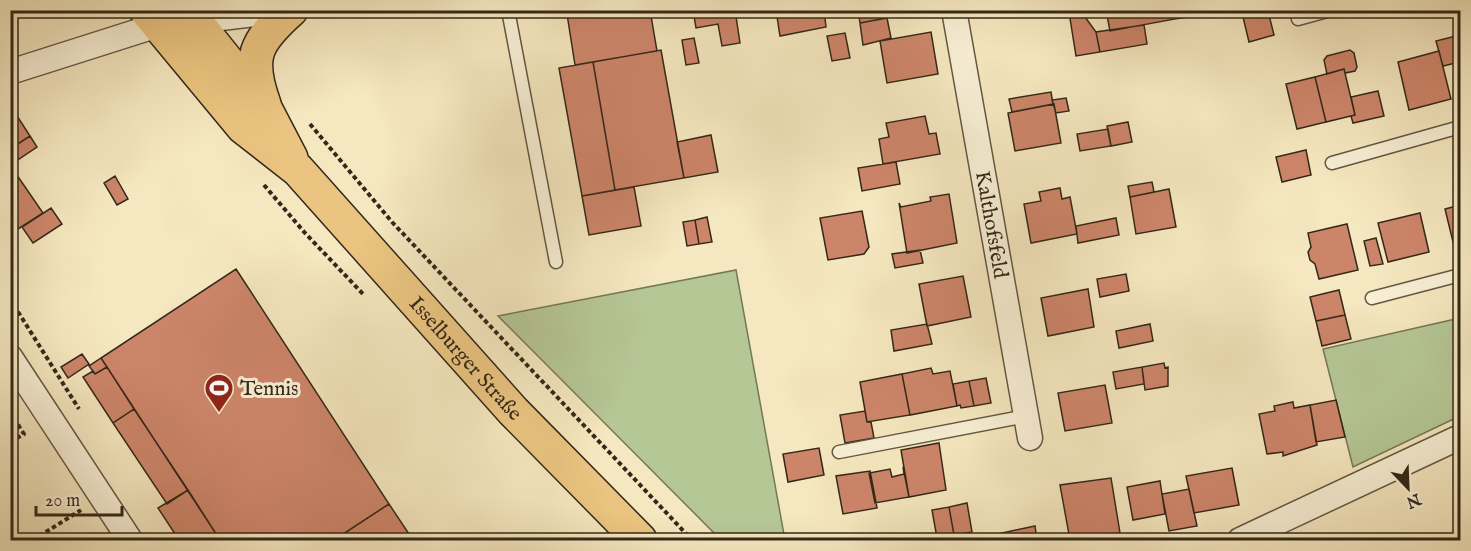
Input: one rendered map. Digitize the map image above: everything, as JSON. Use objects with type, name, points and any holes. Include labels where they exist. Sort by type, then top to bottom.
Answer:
[{"type":"main road","points":[[265,108],[254,70],[256,60],[265,33],[290,10]]},
{"type":"main road","name":"Isselburger Straße","points":[[170,16],[265,108],[298,170]]},
{"type":"main road","name":"Isselburger Straße","points":[[170,16],[243,127],[298,170],[513,411],[640,540]]},
{"type":"street","points":[[10,72],[170,16],[221,18],[290,10]]},
{"type":"street","name":"Kalthofsfeld","points":[[954,10],[1028,427]]},
{"type":"street","points":[[10,357],[52,428],[130,540]]},
{"type":"street","points":[[1240,540],[1461,436]]},
{"type":"lane","points":[[508,10],[556,262]]},
{"type":"lane","points":[[1298,19],[1331,10]]},
{"type":"lane","points":[[1332,163],[1461,127]]},
{"type":"lane","points":[[1372,298],[1461,276]]},
{"type":"lane","points":[[839,452],[1028,427]]},
{"type":"path","points":[[309,123],[392,222],[692,540]]},
{"type":"path","points":[[10,299],[56,370]]},
{"type":"path","points":[[16,315],[23,319]]},
{"type":"path","points":[[10,412],[24,434],[10,442]]},
{"type":"path","points":[[10,456],[17,462]]},
{"type":"green space","points":[[736,270],[785,540],[721,540],[498,316]]},
{"type":"green space","points":[[1460,318],[1460,416],[1353,467],[1323,349]]},
{"type":"building","points":[[588,10],[650,10],[657,51],[575,65],[567,14]]},
{"type":"building","points":[[693,10],[735,10],[740,43],[722,46],[718,24],[696,28]]},
{"type":"building","points":[[776,10],[824,10],[826,27],[780,36]]},
{"type":"building","points":[[858,10],[880,10],[881,19],[860,23]]},
{"type":"building","points":[[1040,10],[1078,10],[1041,17]]},
{"type":"building","points":[[1080,10],[1096,32],[1100,52],[1076,56],[1069,12]]},
{"type":"building","points":[[1106,10],[1173,10],[1175,19],[1110,31]]},
{"type":"building","points":[[1173,10],[1193,10],[1188,17],[1175,19]]},
{"type":"building","points":[[1268,11],[1274,35],[1249,42],[1243,17]]},
{"type":"building","points":[[887,18],[891,38],[863,45],[860,23]]},
{"type":"building","points":[[1144,25],[1147,44],[1100,52],[1096,32]]},
{"type":"building","points":[[931,32],[938,74],[887,83],[880,41]]},
{"type":"building","points":[[845,33],[850,58],[832,61],[827,36]]},
{"type":"building","points":[[1460,35],[1460,62],[1443,66],[1436,41]]},
{"type":"building","points":[[694,38],[699,63],[686,65],[682,40]]},
{"type":"building","points":[[661,50],[684,178],[615,190],[593,62]]},
{"type":"building","points":[[1350,50],[1354,53],[1357,67],[1355,71],[1345,73],[1344,69],[1327,74],[1324,60],[1327,56]]},
{"type":"building","points":[[1439,51],[1451,99],[1409,110],[1398,62]]},
{"type":"building","points":[[593,62],[615,190],[582,196],[559,68]]},
{"type":"building","points":[[1344,69],[1355,115],[1326,122],[1315,77]]},
{"type":"building","points":[[1315,77],[1326,122],[1297,129],[1286,84]]},
{"type":"building","points":[[1378,91],[1384,116],[1353,123],[1351,116],[1355,115],[1351,97]]},
{"type":"building","points":[[1051,92],[1053,104],[1012,112],[1009,99]]},
{"type":"building","points":[[1066,98],[1069,111],[1056,113],[1052,100]]},
{"type":"building","points":[[1054,104],[1061,143],[1015,151],[1008,113]]},
{"type":"building","points":[[10,105],[30,136],[10,149]]},
{"type":"building","points":[[925,116],[929,134],[936,133],[940,154],[883,164],[879,139],[889,137],[886,123]]},
{"type":"building","points":[[1128,122],[1132,142],[1111,146],[1107,126]]},
{"type":"building","points":[[1108,129],[1111,146],[1080,151],[1077,134]]},
{"type":"building","points":[[711,135],[718,172],[684,178],[677,142]]},
{"type":"building","points":[[30,136],[37,147],[10,165],[10,149]]},
{"type":"building","points":[[1306,150],[1311,175],[1282,182],[1276,157]]},
{"type":"building","points":[[896,162],[900,184],[862,191],[858,168]]},
{"type":"building","points":[[10,165],[43,213],[15,231],[10,224]]},
{"type":"building","points":[[115,176],[128,199],[117,205],[104,183]]},
{"type":"building","points":[[1152,182],[1154,192],[1130,197],[1128,186]]},
{"type":"building","points":[[634,187],[641,226],[589,235],[582,196]]},
{"type":"building","points":[[1060,188],[1062,199],[1070,197],[1077,234],[1031,243],[1024,204],[1041,201],[1039,192]]},
{"type":"building","points":[[1169,189],[1176,227],[1136,234],[1130,197]]},
{"type":"building","points":[[949,194],[957,243],[907,253],[899,203],[901,207],[931,201],[930,197]]},
{"type":"building","points":[[1460,205],[1460,245],[1454,246],[1445,209]]},
{"type":"building","points":[[51,208],[62,224],[33,243],[22,227]]},
{"type":"building","points":[[862,211],[869,247],[864,254],[828,260],[820,218]]},
{"type":"building","points":[[1420,213],[1429,252],[1388,262],[1378,223]]},
{"type":"building","points":[[707,217],[712,242],[699,244],[695,220]]},
{"type":"building","points":[[1116,218],[1119,235],[1078,243],[1076,226]]},
{"type":"building","points":[[695,220],[699,244],[687,246],[683,222]]},
{"type":"building","points":[[1347,224],[1358,270],[1319,279],[1315,264],[1310,260],[1308,252],[1311,247],[1308,233]]},
{"type":"building","points":[[1376,238],[1383,264],[1370,266],[1364,241]]},
{"type":"building","points":[[920,250],[923,263],[895,268],[892,254]]},
{"type":"building","points":[[236,269],[389,504],[334,540],[220,540],[101,358]]},
{"type":"building","points":[[1126,274],[1129,291],[1100,297],[1097,279]]},
{"type":"building","points":[[963,276],[971,317],[927,326],[919,284]]},
{"type":"building","points":[[1088,289],[1094,327],[1048,336],[1041,298]]},
{"type":"building","points":[[1339,290],[1345,315],[1316,321],[1310,297]]},
{"type":"building","points":[[1345,315],[1351,339],[1322,346],[1316,321]]},
{"type":"building","points":[[927,324],[932,344],[894,351],[891,330]]},
{"type":"building","points":[[1150,324],[1153,341],[1119,348],[1116,331]]},
{"type":"building","points":[[82,354],[89,364],[68,378],[61,367]]},
{"type":"building","points":[[101,358],[107,367],[95,374],[89,366]]},
{"type":"building","points":[[1164,363],[1165,368],[1168,367],[1168,386],[1145,390],[1142,367]]},
{"type":"building","points":[[107,367],[134,409],[113,423],[83,377],[93,371],[95,374]]},
{"type":"building","points":[[1142,367],[1144,384],[1116,389],[1113,372]]},
{"type":"building","points":[[931,368],[933,374],[950,371],[957,406],[910,415],[902,374]]},
{"type":"building","points":[[902,374],[910,415],[867,422],[860,382]]},
{"type":"building","points":[[986,378],[991,403],[974,406],[969,381]]},
{"type":"building","points":[[969,381],[974,406],[961,408],[960,405],[957,406],[953,384]]},
{"type":"building","points":[[1105,385],[1112,423],[1065,431],[1058,393]]},
{"type":"building","points":[[1336,400],[1345,437],[1316,442],[1310,405]]},
{"type":"building","points":[[1293,402],[1294,408],[1310,405],[1317,445],[1283,456],[1283,452],[1267,454],[1259,414],[1275,411],[1274,406]]},
{"type":"building","points":[[134,409],[188,490],[167,504],[113,423]]},
{"type":"building","points":[[865,411],[867,422],[871,422],[874,438],[845,443],[840,415]]},
{"type":"building","points":[[939,443],[946,490],[909,497],[901,450]]},
{"type":"building","points":[[819,448],[824,475],[788,482],[783,454]]},
{"type":"building","points":[[903,467],[909,497],[875,503],[869,473],[890,469],[892,477],[904,474]]},
{"type":"building","points":[[1232,468],[1239,505],[1194,513],[1186,476]]},
{"type":"building","points":[[870,471],[877,508],[843,514],[836,476]]},
{"type":"building","points":[[1111,478],[1120,533],[1070,540],[1060,485]]},
{"type":"building","points":[[1160,481],[1165,514],[1133,520],[1127,487]]},
{"type":"building","points":[[1189,489],[1197,526],[1169,531],[1162,494]]},
{"type":"building","points":[[188,490],[220,540],[179,540],[158,508]]},
{"type":"building","points":[[967,503],[972,532],[954,535],[949,507]]},
{"type":"building","points":[[389,504],[413,540],[334,540]]},
{"type":"building","points":[[949,507],[954,535],[937,538],[932,510]]},
{"type":"building","points":[[1035,526],[1037,540],[998,540],[997,534]]},
{"type":"place","name":"Tennis","points":[[219,414]]}]
